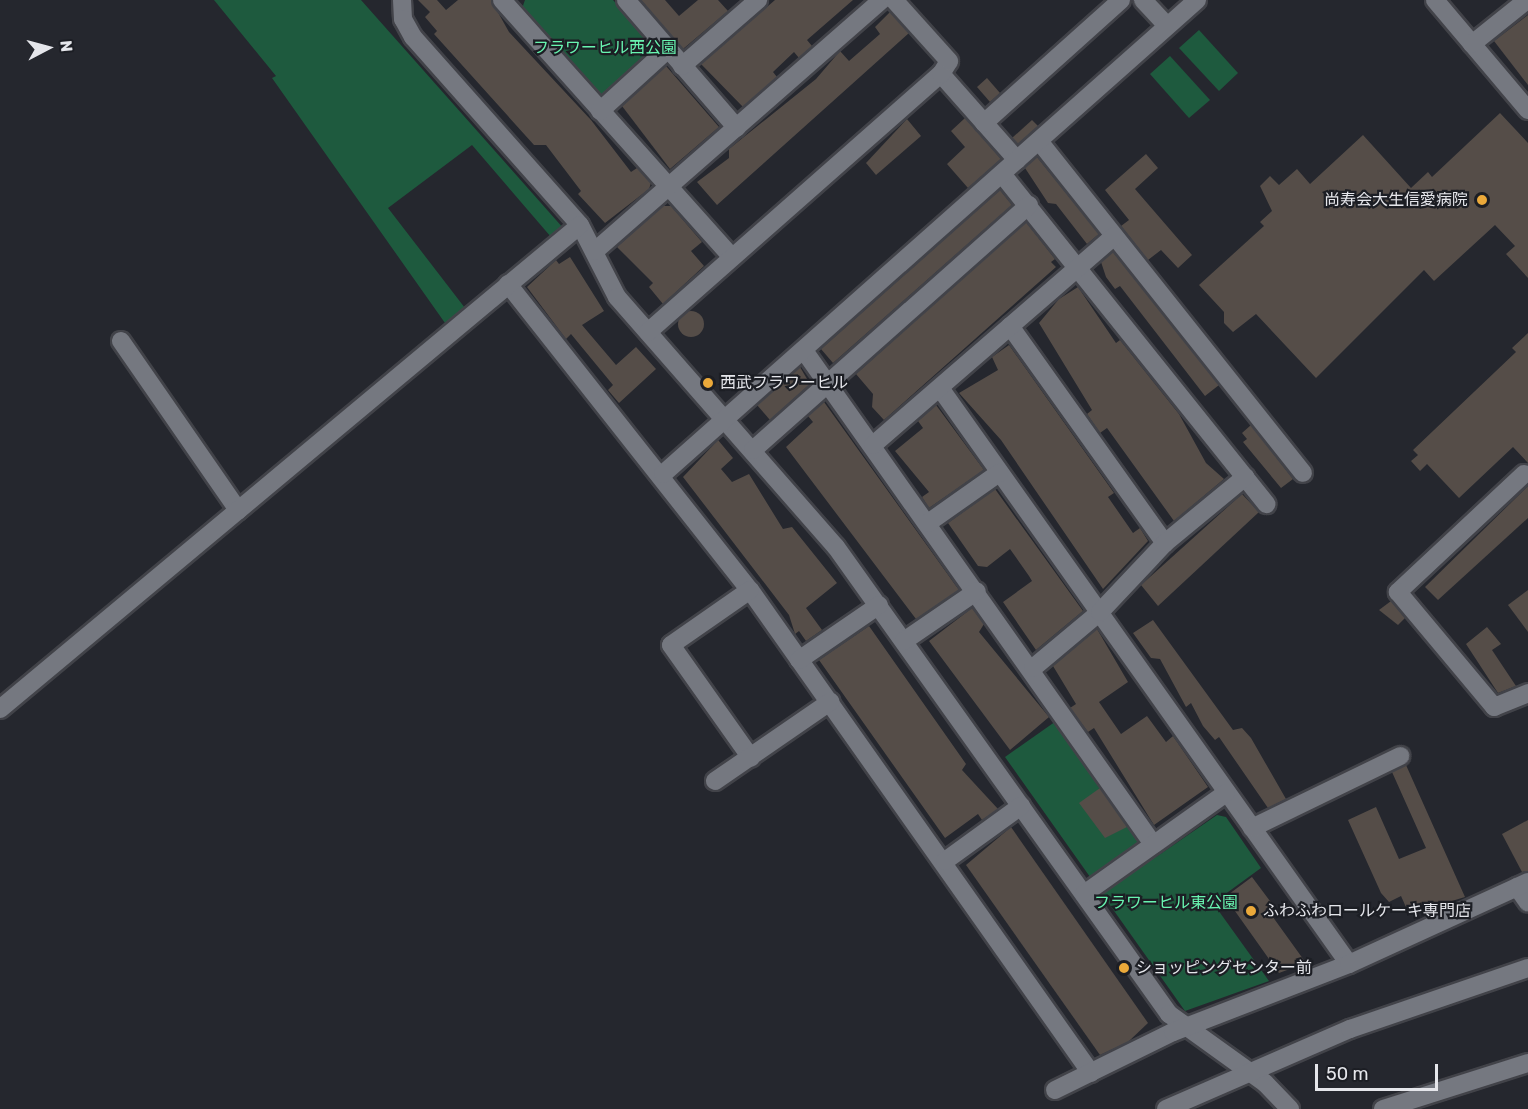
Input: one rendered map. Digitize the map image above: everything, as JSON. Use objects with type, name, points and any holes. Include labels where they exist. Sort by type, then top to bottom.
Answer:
[{"type":"street","points":[[402,0],[403,19],[413,37],[580,225],[595,251],[606,282],[753,450],[879,605],[1084,894],[1184,1029],[1250,1071],[1290,1109]]},
{"type":"street","points":[[682,66],[758,0]]},
{"type":"street","points":[[595,251],[882,0]]},
{"type":"street","points":[[648,332],[941,74],[949,61],[894,0]]},
{"type":"street","points":[[984,123],[1121,0]]},
{"type":"street","points":[[1143,0],[1167,26]]},
{"type":"street","points":[[663,474],[805,352],[1197,0]]},
{"type":"street","points":[[1435,0],[1527,106]]},
{"type":"street","points":[[1472,44],[1527,0]]},
{"type":"street","points":[[629,1],[667,50],[737,128]]},
{"type":"street","points":[[508,2],[600,111],[732,257]]},
{"type":"street","points":[[600,111],[667,50]]},
{"type":"street","points":[[941,74],[1017,160]]},
{"type":"street","points":[[1039,141],[1303,473]]},
{"type":"street","points":[[1002,174],[1266,504]]},
{"type":"street","points":[[753,450],[1029,205]]},
{"type":"street","points":[[0,709],[580,225]]},
{"type":"street","points":[[873,445],[1114,236]]},
{"type":"street","points":[[508,284],[663,474],[750,590],[945,861],[1091,1074]]},
{"type":"street","points":[[1010,326],[1165,543]]},
{"type":"street","points":[[121,341],[238,510]]},
{"type":"street","points":[[805,352],[1033,668],[1153,844]]},
{"type":"street","points":[[940,388],[1348,964]]},
{"type":"street","points":[[928,523],[999,473]]},
{"type":"street","points":[[1524,474],[1398,592],[1494,707],[1528,693]]},
{"type":"street","points":[[1033,668],[1100,612],[1165,543],[1245,477]]},
{"type":"street","points":[[750,590],[671,645],[751,758]]},
{"type":"street","points":[[904,641],[977,591]]},
{"type":"street","points":[[799,660],[879,605]]},
{"type":"street","points":[[715,781],[830,702]]},
{"type":"street","points":[[1252,828],[1400,756]]},
{"type":"street","points":[[1084,894],[1226,793]]},
{"type":"street","points":[[945,861],[1021,806]]},
{"type":"street","points":[[1055,1090],[1184,1029],[1348,964],[1522,885],[1528,903]]},
{"type":"street","points":[[1166,1109],[1350,1029],[1528,968]]},
{"type":"street","points":[[1390,1108],[1528,1063]]},
{"type":"green space","points":[[214,0],[361,0],[564,229],[551,237],[472,145],[388,208],[465,308],[445,323],[272,78],[276,76]]},
{"type":"green space","name":"フラワーヒル西公園","points":[[525,0],[613,0],[656,47],[656,55],[605,98],[597,98],[521,11]]},
{"type":"green space","points":[[1199,30],[1238,73],[1219,91],[1179,48]]},
{"type":"green space","points":[[1170,56],[1210,100],[1189,118],[1150,74]]},
{"type":"green space","name":"フラワーヒル東公園","points":[[1059,719],[1156,857],[1217,815],[1226,817],[1261,868],[1213,903],[1269,981],[1185,1011],[1005,757]]},
{"type":"building","points":[[418,0],[437,0],[446,10],[458,0],[491,0],[509,32],[591,120],[631,172],[637,168],[651,183],[649,189],[605,223],[578,194],[581,191],[546,145],[534,145],[434,34],[437,31],[425,17],[430,12]]},
{"type":"building","points":[[641,0],[665,0],[679,16],[698,0],[718,0],[728,11],[683,49]]},
{"type":"building","points":[[775,0],[853,0],[807,40],[812,46],[799,58],[794,52],[773,72],[777,77],[743,107],[701,64]]},
{"type":"building","points":[[890,12],[909,33],[717,205],[697,182],[729,158],[729,149],[816,79],[840,51],[849,61],[880,34],[875,27]]},
{"type":"building","points":[[1528,15],[1528,85],[1494,41]]},
{"type":"building","points":[[666,66],[719,127],[670,169],[622,106]]},
{"type":"building","points":[[987,78],[1000,93],[990,102],[977,87]]},
{"type":"building","points":[[1500,113],[1528,143],[1528,278],[1506,254],[1515,246],[1495,225],[1434,281],[1424,270],[1316,378],[1256,314],[1233,332],[1224,323],[1224,312],[1199,285],[1264,226],[1260,222],[1272,211],[1260,186],[1270,176],[1279,185],[1297,169],[1310,184],[1363,135],[1411,188],[1428,172],[1432,177]]},
{"type":"building","points":[[965,118],[1001,159],[968,188],[947,164],[965,147],[951,131]]},
{"type":"building","points":[[907,119],[921,136],[876,175],[866,163]]},
{"type":"building","points":[[1032,120],[1038,126],[1018,144],[1012,138]]},
{"type":"building","points":[[1146,154],[1158,168],[1135,189],[1192,255],[1178,268],[1161,250],[1148,260],[1121,226],[1129,220],[1105,190]]},
{"type":"building","points":[[1037,157],[1099,234],[1087,244],[1056,204],[1048,203],[1025,168]]},
{"type":"building","points":[[1000,190],[1012,205],[833,363],[821,349]]},
{"type":"building","points":[[663,206],[671,206],[702,242],[691,251],[704,266],[663,304],[649,287],[653,283],[617,247]]},
{"type":"building","points":[[1026,222],[1055,259],[1051,262],[1056,267],[884,420],[872,407],[873,394],[856,374]]},
{"type":"building","points":[[1113,252],[1219,385],[1205,396],[1120,286],[1115,289],[1106,277],[1101,262]]},
{"type":"building","points":[[570,257],[604,311],[582,325],[616,365],[636,347],[656,369],[619,403],[608,390],[613,385],[571,334],[566,339],[527,287],[556,260],[559,264]]},
{"type":"building","points":[[1078,287],[1116,343],[1120,340],[1179,414],[1206,463],[1224,479],[1174,521],[1107,428],[1100,433],[1087,414],[1092,410],[1039,323],[1059,299]]},
{"type":"building","points":[[691,311],[700,315],[704,324],[700,333],[691,337],[682,333],[678,324],[682,315]]},
{"type":"building","points":[[1528,333],[1528,463],[1513,447],[1459,498],[1427,464],[1420,471],[1411,461],[1418,455],[1413,450],[1516,352],[1512,348]]},
{"type":"building","points":[[1009,345],[1114,493],[1108,497],[1133,533],[1140,528],[1148,541],[1103,589],[1001,440],[959,393],[998,370],[992,357]]},
{"type":"building","points":[[800,367],[810,384],[770,420],[757,405]]},
{"type":"building","points":[[824,402],[959,590],[916,619],[786,447],[813,422],[808,416]]},
{"type":"building","points":[[936,405],[984,470],[929,508],[922,497],[929,492],[895,451],[923,428],[918,421]]},
{"type":"building","points":[[1251,425],[1293,479],[1281,488],[1243,442],[1247,439],[1242,433]]},
{"type":"building","points":[[718,440],[733,458],[721,469],[732,482],[749,474],[783,529],[792,527],[837,583],[806,608],[822,630],[806,641],[799,631],[795,634],[789,615],[683,477]]},
{"type":"building","points":[[1528,486],[1528,518],[1438,600],[1425,587]]},
{"type":"building","points":[[995,489],[1083,611],[1036,650],[1003,602],[1032,581],[1029,576],[1010,549],[987,567],[978,566],[948,523]]},
{"type":"building","points":[[1242,494],[1259,512],[1158,606],[1141,585]]},
{"type":"building","points":[[1528,590],[1528,632],[1508,605]]},
{"type":"building","points":[[1391,601],[1405,618],[1398,625],[1379,610]]},
{"type":"building","points":[[972,608],[984,624],[979,632],[1049,717],[1010,750],[929,641]]},
{"type":"building","points":[[1153,620],[1233,730],[1242,728],[1251,738],[1286,799],[1268,808],[1219,737],[1215,740],[1203,726],[1191,703],[1186,707],[1160,659],[1151,658],[1133,633]]},
{"type":"building","points":[[869,626],[966,764],[962,770],[998,809],[982,820],[978,814],[945,838],[819,660]]},
{"type":"building","points":[[1487,627],[1501,644],[1492,650],[1516,686],[1498,693],[1466,644]]},
{"type":"building","points":[[1097,629],[1128,682],[1099,702],[1121,734],[1147,716],[1166,742],[1173,736],[1208,787],[1154,825],[1094,728],[1088,732],[1070,708],[1076,704],[1053,666]]},
{"type":"building","points":[[1406,765],[1465,897],[1409,914],[1401,896],[1389,902],[1381,893],[1348,820],[1376,807],[1399,859],[1426,848],[1392,772]]},
{"type":"building","points":[[1100,788],[1127,827],[1105,838],[1079,803]]},
{"type":"building","points":[[1528,820],[1528,871],[1522,872],[1502,834]]},
{"type":"building","points":[[1011,827],[1148,1023],[1128,1042],[1100,1055],[966,865]]},
{"type":"building","points":[[1252,877],[1276,909],[1270,913],[1306,963],[1279,973],[1225,897]]},
{"type":"place","name":"尚寿会大生信愛病院","points":[[1482,200]]},
{"type":"place","name":"西武フラワーヒル","points":[[708,383]]},
{"type":"place","name":"ふわふわロールケーキ専門店","points":[[1251,911]]},
{"type":"place","name":"ショッピングセンター前","points":[[1124,968]]}]
